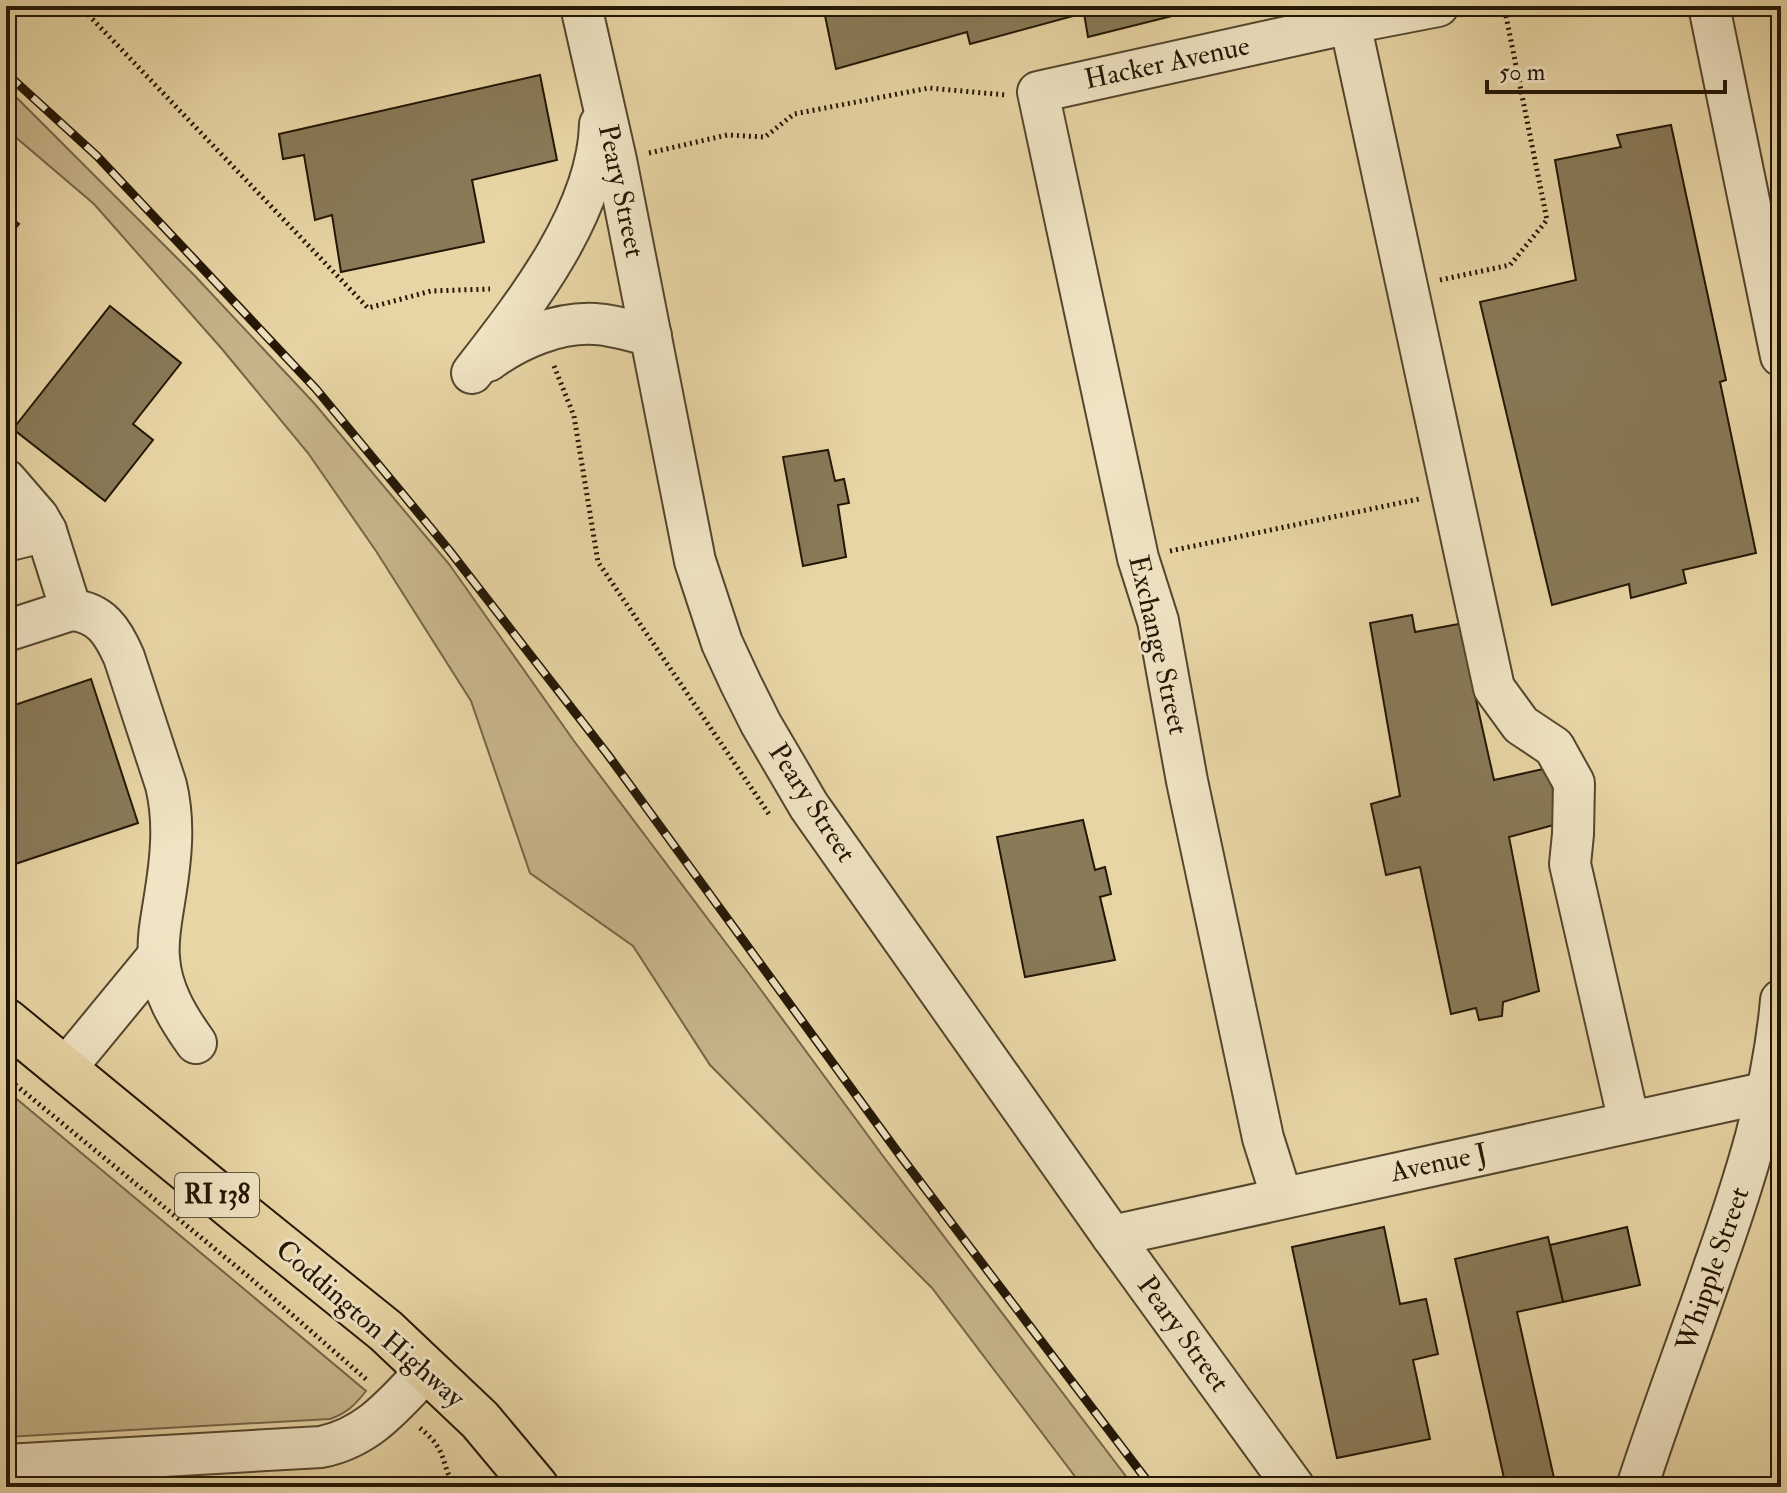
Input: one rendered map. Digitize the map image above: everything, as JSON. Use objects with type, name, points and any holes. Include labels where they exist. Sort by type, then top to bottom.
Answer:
[{"type":"highway","name":"Coddington Highway","points":[[6,1021],[386,1331],[480,1420],[536,1487]]},
{"type":"street","name":"Peary Street","points":[[581,6],[616,160],[695,561],[722,643],[754,710],[809,806],[1112,1236],[1294,1487]]},
{"type":"street","name":"Hacker Avenue","points":[[1038,92],[1438,6]]},
{"type":"street","points":[[1709,6],[1781,356]]},
{"type":"street","points":[[1350,23],[1494,688],[1521,725],[1554,747],[1574,783],[1570,864],[1629,1122]]},
{"type":"street","name":"Exchange Street","points":[[1038,92],[1138,558],[1158,621],[1187,781],[1263,1138],[1282,1198]]},
{"type":"street","points":[[600,96],[599,140],[587,192],[527,323],[596,324],[651,336]]},
{"type":"street","points":[[6,480],[46,531],[71,610]]},
{"type":"street","points":[[6,541],[46,531]]},
{"type":"street","points":[[6,631],[79,610],[96,616],[116,639],[170,802],[170,865],[158,956],[161,975],[172,1003],[196,1043]]},
{"type":"street","points":[[65,1069],[158,956]]},
{"type":"street","name":"Whipple Street","points":[[1637,1487],[1744,1183],[1768,1092],[1781,1000]]},
{"type":"street","name":"Avenue J","points":[[1112,1236],[1768,1092]]},
{"type":"street","points":[[6,1465],[333,1445],[356,1436],[376,1423],[428,1369]]},
{"type":"path","points":[[80,6],[368,308],[431,291],[506,289],[552,362],[574,416],[598,562],[773,820]]},
{"type":"path","points":[[1457,276],[1510,265],[1547,220],[1504,6]]},
{"type":"path","points":[[616,160],[727,135],[765,137],[794,114],[929,88],[1009,96],[1038,92]]},
{"type":"path","points":[[1138,558],[1452,492]]},
{"type":"path","points":[[6,1077],[249,1277],[364,1377]]},
{"type":"path","points":[[428,1436],[440,1452],[448,1477],[456,1487]]},
{"type":"shaded area","points":[[6,87],[195,276],[314,403],[449,564],[574,741],[1134,1487],[1083,1487],[932,1288],[710,1065],[633,946],[530,873],[471,701],[376,551],[308,453],[222,349],[94,204],[6,129]]},
{"type":"shaded area","points":[[6,1090],[366,1391],[346,1411],[330,1419],[6,1437]]},
{"type":"building","points":[[823,6],[1212,6],[1088,37],[1084,13],[970,44],[967,32],[836,69]]},
{"type":"building","points":[[540,75],[557,160],[472,180],[484,242],[341,272],[332,215],[315,220],[304,155],[283,159],[279,134]]},
{"type":"building","points":[[1671,125],[1726,380],[1720,382],[1756,553],[1683,570],[1686,583],[1631,598],[1629,584],[1552,605],[1480,302],[1576,280],[1555,160],[1621,147],[1617,135]]},
{"type":"building","points":[[6,214],[19,224],[6,240]]},
{"type":"building","points":[[110,306],[181,363],[133,424],[153,440],[105,501],[13,429]]},
{"type":"building","points":[[828,450],[835,481],[844,479],[849,503],[838,505],[846,557],[803,566],[783,457]]},
{"type":"building","points":[[1412,615],[1415,632],[1459,624],[1494,780],[1548,768],[1561,823],[1509,837],[1539,991],[1503,1002],[1502,1016],[1479,1020],[1476,1008],[1451,1014],[1420,867],[1386,875],[1371,804],[1400,796],[1370,623]]},
{"type":"building","points":[[91,679],[138,823],[6,867],[6,708]]},
{"type":"building","points":[[1083,820],[1095,870],[1105,867],[1111,894],[1100,897],[1115,960],[1025,977],[997,837]]},
{"type":"building","points":[[1384,1227],[1400,1304],[1426,1299],[1438,1354],[1413,1360],[1430,1439],[1337,1458],[1292,1247]]},
{"type":"building","points":[[1627,1227],[1640,1285],[1563,1302],[1550,1245]]},
{"type":"building","points":[[1548,1237],[1563,1302],[1517,1312],[1556,1487],[1506,1487],[1455,1259]]},
{"type":"railway","points":[[6,73],[97,156],[316,389],[449,550],[608,755],[902,1158],[1152,1487]]}]
